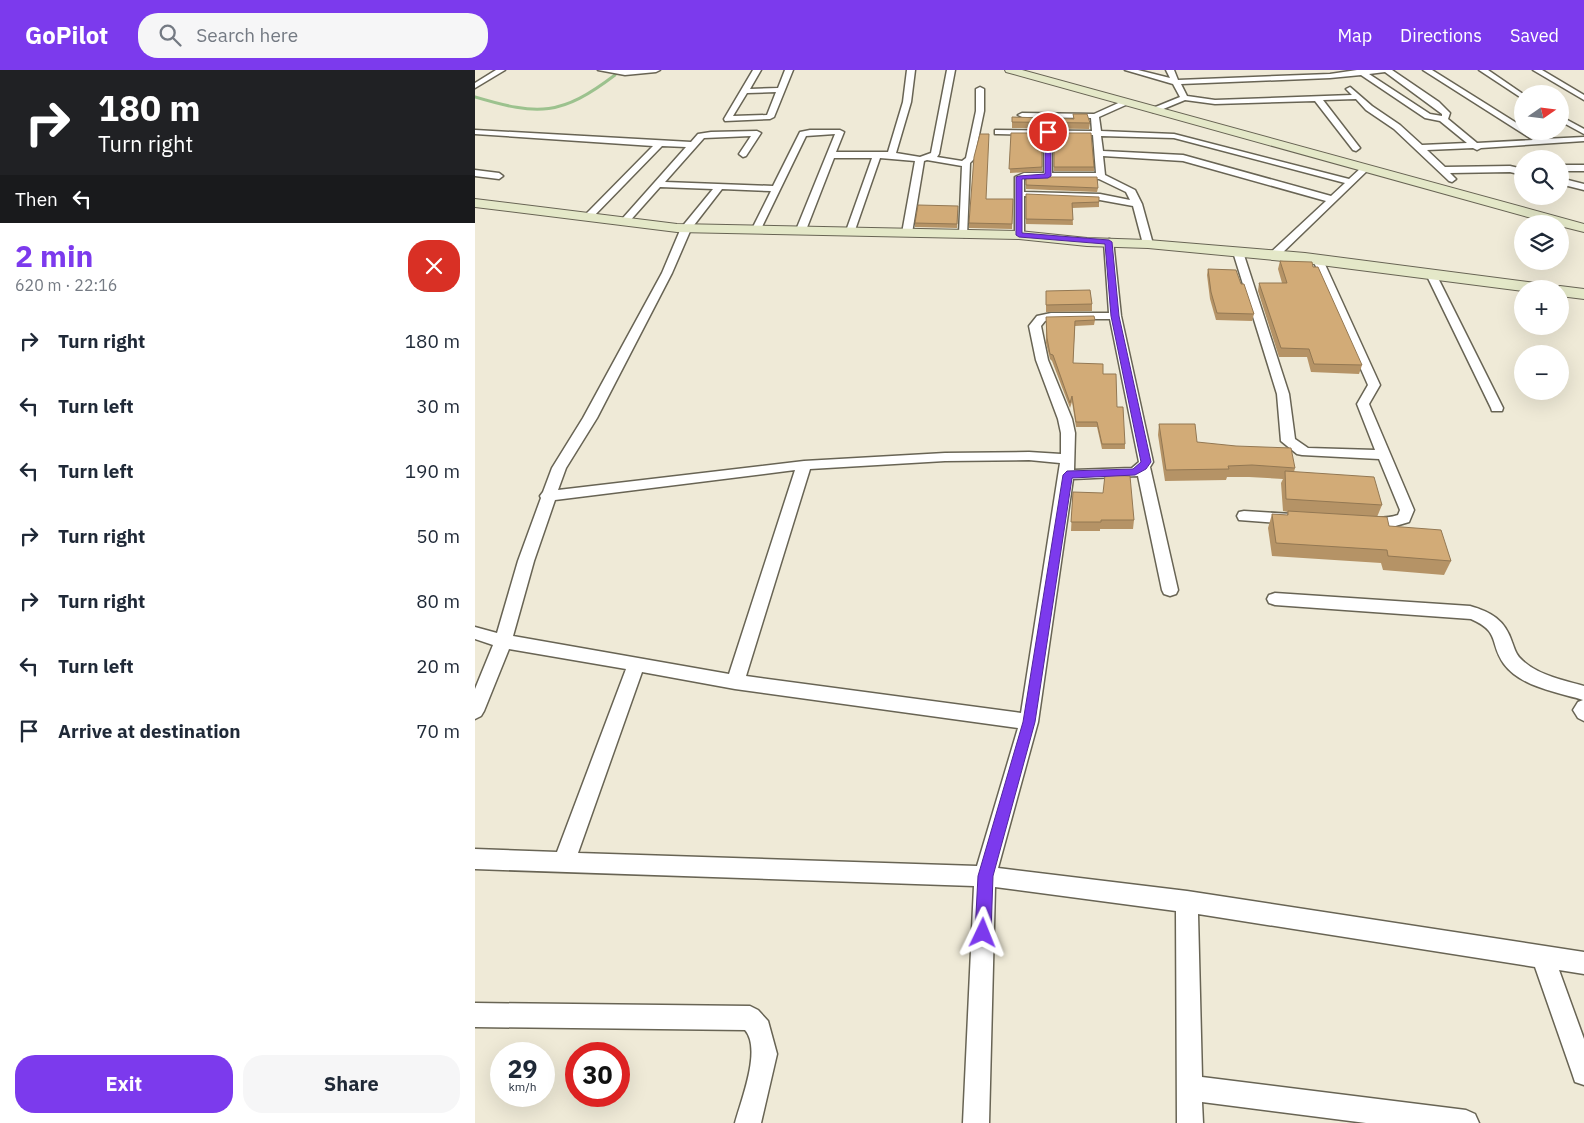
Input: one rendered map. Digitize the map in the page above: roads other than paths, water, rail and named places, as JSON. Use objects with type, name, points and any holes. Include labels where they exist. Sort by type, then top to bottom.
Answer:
[{"type":"main road","points":[[1010,70],[1584,228]]},
{"type":"main road","points":[[475,203],[686,228],[1019,235],[1148,244],[1274,255],[1514,285]]},
{"type":"main road","points":[[1569,292],[1584,294]]},
{"type":"street","points":[[475,86],[501,70]]},
{"type":"street","points":[[603,70],[625,73],[655,70]]},
{"type":"street","points":[[757,70],[728,119],[768,118],[789,70]]},
{"type":"street","points":[[891,155],[907,102],[911,70]]},
{"type":"street","points":[[924,159],[935,154],[951,70]]},
{"type":"street","points":[[1129,70],[1175,82],[1215,87],[1279,79],[1386,70],[1436,104],[1446,113],[1446,117],[1443,119]]},
{"type":"street","points":[[1170,70],[1184,98]]},
{"type":"street","points":[[1207,70],[1223,101]]},
{"type":"street","points":[[1272,70],[1285,86]]},
{"type":"street","points":[[1427,70],[1514,126]]},
{"type":"street","points":[[1483,70],[1514,90]]},
{"type":"street","points":[[1537,70],[1584,98]]},
{"type":"street","points":[[1361,71],[1428,116],[1443,119],[1477,146]]},
{"type":"street","points":[[1349,89],[1369,108],[1397,127],[1452,179]]},
{"type":"street","points":[[745,91],[780,90]]},
{"type":"street","points":[[832,155],[877,154],[965,162],[970,159],[980,110],[980,90]]},
{"type":"street","points":[[1292,92],[1298,98]]},
{"type":"street","points":[[1175,102],[1357,97]]},
{"type":"street","points":[[1156,110],[1184,98],[1199,101]]},
{"type":"street","points":[[1317,98],[1356,148]]},
{"type":"street","points":[[1022,115],[1095,116],[1125,102]]},
{"type":"street","points":[[1095,116],[1101,176]]},
{"type":"street","points":[[1569,123],[1584,132]]},
{"type":"street","points":[[475,132],[533,138],[692,145]]},
{"type":"street","points":[[757,230],[803,134],[810,132],[840,132],[801,230]]},
{"type":"street","points":[[998,132],[1097,132],[1174,136],[1351,182]]},
{"type":"street","points":[[1048,132],[1048,176]]},
{"type":"street","points":[[625,221],[692,145],[705,135],[757,133],[743,154]]},
{"type":"street","points":[[1420,148],[1584,139]]},
{"type":"street","points":[[588,217],[659,144]]},
{"type":"street","points":[[1099,153],[1183,158],[1333,200]]},
{"type":"street","points":[[851,231],[877,154]]},
{"type":"street","points":[[907,233],[924,159]]},
{"type":"street","points":[[964,234],[965,162]]},
{"type":"street","points":[[1569,168],[1584,168]]},
{"type":"street","points":[[1274,255],[1365,169]]},
{"type":"street","points":[[1443,170],[1514,170]]},
{"type":"street","points":[[475,174],[499,176]]},
{"type":"street","points":[[1019,235],[1018,194],[1020,176],[1101,176],[1130,190],[1137,204],[1148,244]]},
{"type":"street","points":[[1569,183],[1584,187]]},
{"type":"street","points":[[658,184],[777,189]]},
{"type":"street","points":[[475,711],[503,641],[547,496],[559,468],[590,418],[667,274],[686,228],[719,187]]},
{"type":"street","points":[[1018,194],[1100,197],[1137,204]]},
{"type":"street","points":[[547,496],[805,465],[945,457],[1029,456],[1067,467],[1135,472],[1143,467],[1146,462],[1115,316],[1109,242]]},
{"type":"street","points":[[1238,252],[1283,394],[1288,441],[1302,451],[1308,452],[1384,455]]},
{"type":"street","points":[[1318,260],[1373,385],[1363,404],[1407,510],[1404,518],[1387,524],[1349,522]]},
{"type":"street","points":[[1431,274],[1497,408]]},
{"type":"street","points":[[976,1123],[985,876],[1029,722],[1067,467],[1068,433],[1065,419],[1042,360],[1035,326],[1041,318],[1051,316],[1115,316]]},
{"type":"street","points":[[735,682],[805,465]]},
{"type":"street","points":[[1143,467],[1170,590]]},
{"type":"street","points":[[1244,516],[1301,519]]},
{"type":"street","points":[[1275,599],[1470,612],[1495,624],[1501,632],[1509,658],[1519,668],[1531,676],[1584,693]]},
{"type":"street","points":[[475,633],[503,641],[735,682],[1029,722]]},
{"type":"street","points":[[564,862],[636,665]]},
{"type":"street","points":[[1584,706],[1582,710],[1584,713]]},
{"type":"street","points":[[475,859],[985,876],[1187,902],[1584,963]]},
{"type":"street","points":[[1187,902],[1190,1123]]},
{"type":"street","points":[[1543,956],[1584,1073]]},
{"type":"street","points":[[475,1014],[750,1018],[760,1030],[765,1054],[747,1123]]},
{"type":"street","points":[[1189,1088],[1466,1123]]},
{"type":"waterway","points":[[475,97],[516,107],[549,108],[564,105],[579,98],[615,75],[615,70]]}]
